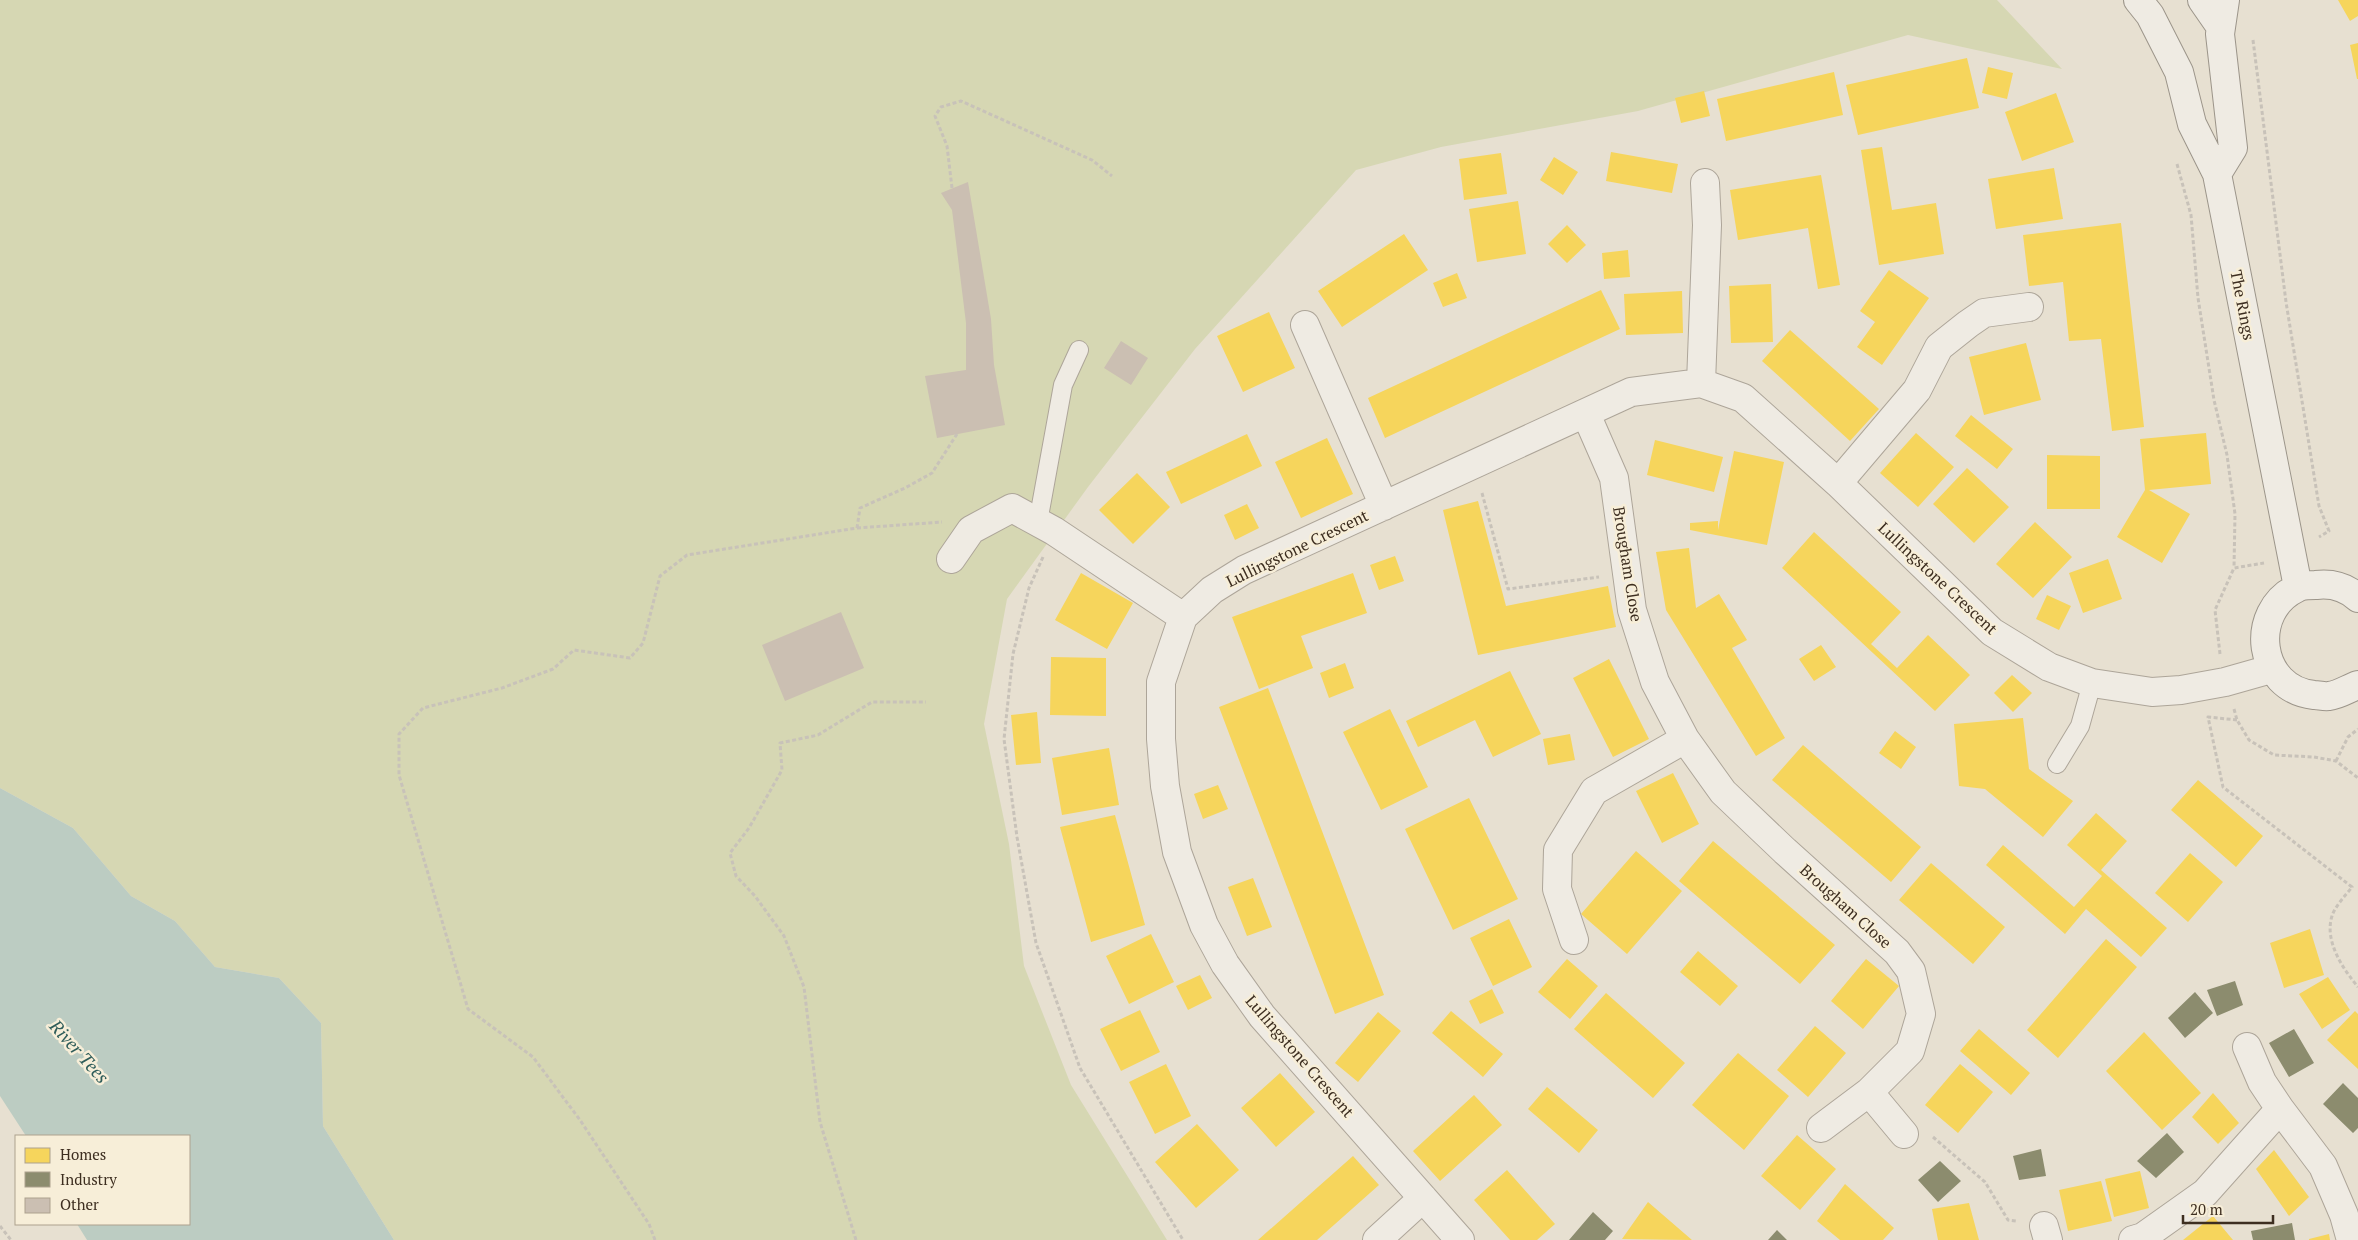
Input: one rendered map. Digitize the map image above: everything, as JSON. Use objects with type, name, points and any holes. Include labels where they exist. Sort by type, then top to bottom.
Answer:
[{"type":"street","name":"The Rings","points":[[2138,0],[2150,15],[2179,72],[2192,124],[2217,174],[2298,587]]},
{"type":"street","points":[[2202,0],[2223,13],[2232,148],[2217,174]]},
{"type":"street","points":[[1701,383],[1707,225],[1705,183]]},
{"type":"street","points":[[1838,484],[1917,390],[1939,347],[1984,313],[2029,307]]},
{"type":"street","points":[[1305,325],[1384,506]]},
{"type":"street","name":"Lullingstone Crescent","points":[[1460,1240],[1377,1143],[1262,1016],[1225,964],[1204,925],[1178,852],[1165,786],[1161,739],[1161,682],[1183,617],[1212,590],[1244,570],[1631,392],[1701,383],[1743,398],[1838,484],[1992,632],[2049,666],[2092,683],[2152,692],[2180,690],[2225,682],[2271,669]]},
{"type":"street","name":"Brougham Close","points":[[1586,414],[1614,478],[1632,610],[1655,682],[1685,739],[1723,792],[1784,851],[1897,952],[1911,971],[1921,1014],[1910,1051],[1869,1092],[1821,1128]]},
{"type":"street","points":[[952,559],[971,530],[1012,508],[1046,526],[1183,617]]},
{"type":"street","points":[[2355,592],[2326,583],[2298,587],[2272,610],[2264,637],[2271,669],[2285,684],[2303,694],[2329,696],[2358,685]]},
{"type":"street","points":[[1574,940],[1557,889],[1558,850],[1594,791],[1685,739]]},
{"type":"street","points":[[2247,1047],[2262,1082],[2322,1166],[2344,1215],[2351,1240]]},
{"type":"street","points":[[1869,1092],[1904,1134]]},
{"type":"street","points":[[2133,1240],[2143,1237],[2205,1193],[2280,1109]]},
{"type":"street","points":[[1377,1240],[1423,1198]]},
{"type":"lane","points":[[1046,526],[1063,385],[1079,350]]},
{"type":"lane","points":[[2057,764],[2080,726],[2092,683]]},
{"type":"path","points":[[952,188],[947,146],[935,116],[941,107],[961,100],[1092,160],[1112,176]]},
{"type":"path","points":[[2176,157],[2191,214],[2198,298],[2214,400],[2227,455],[2235,514],[2234,568]]},
{"type":"path","points":[[857,528],[860,508],[905,488],[932,473],[957,434]]},
{"type":"path","points":[[1474,463],[1508,590],[1628,573]]},
{"type":"path","points":[[656,1240],[649,1224],[580,1120],[533,1057],[468,1009],[400,775],[399,734],[423,708],[502,688],[552,669],[574,650],[630,658],[643,643],[660,576],[687,556],[857,528],[941,522],[971,530]]},
{"type":"path","points":[[1046,526],[1013,654],[1004,739],[1017,837],[1036,943],[1080,1068],[1183,1240]]},
{"type":"path","points":[[856,1240],[820,1122],[804,987],[784,936],[755,896],[736,876],[730,853],[749,828],[782,770],[780,744],[818,735],[872,702],[926,702]]},
{"type":"path","points":[[2237,720],[2208,717],[2223,787],[2352,887],[2332,916],[2331,941],[2346,973],[2358,987]]},
{"type":"path","points":[[2336,761],[2348,737],[2358,729]]},
{"type":"path","points":[[1904,1134],[1917,1123],[1985,1182],[2008,1220],[2046,1233]]},
{"type":"path","points":[[0,1226],[11,1240]]},
{"type":"green space","points":[[0,0],[1997,0],[2062,69],[1908,35],[1638,111],[1441,147],[1356,170],[1195,349],[1088,487],[1007,599],[984,724],[1009,844],[1024,966],[1071,1085],[1167,1240],[394,1240],[323,1126],[321,1023],[279,978],[215,967],[175,921],[131,896],[73,828],[0,788]]},
{"type":"water","name":"River Tees","points":[[0,788],[73,828],[131,896],[175,921],[215,967],[279,978],[321,1023],[323,1126],[394,1240],[87,1240],[78,1225],[190,1225],[190,1135],[25,1135],[0,1096]]},
{"type":"building: Homes","points":[[2338,0],[2358,0],[2358,16],[2350,21]]},
{"type":"building: Homes","points":[[2358,43],[2358,79],[2357,79],[2350,45]]},
{"type":"building: Homes","points":[[1967,58],[1979,108],[1858,135],[1846,85]]},
{"type":"building: Homes","points":[[1988,67],[2013,73],[2007,99],[1982,93]]},
{"type":"building: Homes","points":[[1834,72],[1843,115],[1726,141],[1717,99]]},
{"type":"building: Homes","points":[[1704,91],[1710,116],[1681,123],[1675,98]]},
{"type":"building: Homes","points":[[2056,93],[2074,142],[2022,161],[2005,112]]},
{"type":"building: Homes","points":[[1882,147],[1892,210],[1936,203],[1944,254],[1879,265],[1861,150]]},
{"type":"building: Homes","points":[[1611,152],[1678,164],[1672,193],[1606,181]]},
{"type":"building: Homes","points":[[1501,153],[1507,194],[1464,200],[1459,159]]},
{"type":"building: Homes","points":[[1554,157],[1578,172],[1563,195],[1540,180]]},
{"type":"building: Homes","points":[[2054,168],[2063,219],[1996,229],[1988,179]]},
{"type":"building: Homes","points":[[1821,175],[1840,285],[1818,289],[1808,228],[1738,240],[1730,190]]},
{"type":"building: Homes","points":[[1518,201],[1526,254],[1477,262],[1469,209]]},
{"type":"building: Homes","points":[[2121,223],[2144,427],[2112,431],[2101,339],[2069,341],[2063,282],[2029,286],[2023,235]]},
{"type":"building: Homes","points":[[1567,225],[1586,245],[1567,263],[1548,244]]},
{"type":"building: Homes","points":[[1404,234],[1428,270],[1342,327],[1318,291]]},
{"type":"building: Homes","points":[[1628,250],[1630,277],[1604,279],[1602,253]]},
{"type":"building: Homes","points":[[1889,270],[1929,298],[1882,365],[1857,347],[1875,322],[1860,311]]},
{"type":"building: Homes","points":[[1457,273],[1467,298],[1443,307],[1433,283]]},
{"type":"building: Homes","points":[[1771,284],[1773,342],[1731,343],[1729,286]]},
{"type":"building: Homes","points":[[1601,290],[1620,329],[1385,438],[1368,398]]},
{"type":"building: Homes","points":[[1682,291],[1683,333],[1626,335],[1624,294]]},
{"type":"building: Homes","points":[[1269,312],[1295,368],[1243,392],[1217,336]]},
{"type":"building: Homes","points":[[1790,330],[1879,409],[1850,441],[1762,361]]},
{"type":"building: Homes","points":[[2026,343],[2041,400],[1984,415],[1969,357]]},
{"type":"building: Homes","points":[[1971,415],[2013,449],[1997,469],[1955,436]]},
{"type":"building: Homes","points":[[1916,433],[1954,467],[1918,507],[1880,473]]},
{"type":"building: Homes","points":[[2206,433],[2211,484],[2149,490],[2190,514],[2162,563],[2117,537],[2145,490],[2140,439]]},
{"type":"building: Homes","points":[[1247,434],[1262,466],[1181,504],[1166,472]]},
{"type":"building: Homes","points":[[1327,438],[1353,494],[1301,518],[1275,462]]},
{"type":"building: Homes","points":[[1655,440],[1723,457],[1714,492],[1647,475]]},
{"type":"building: Homes","points":[[1734,451],[1784,462],[1767,545],[1690,530],[1690,523],[1718,521],[1718,530]]},
{"type":"building: Homes","points":[[2047,455],[2100,456],[2100,509],[2047,509]]},
{"type":"building: Homes","points":[[1967,468],[2009,507],[1974,543],[1933,504]]},
{"type":"building: Homes","points":[[1137,473],[1170,507],[1133,544],[1099,510]]},
{"type":"building: Homes","points":[[1478,501],[1506,606],[1608,586],[1616,627],[1478,655],[1443,510]]},
{"type":"building: Homes","points":[[1247,504],[1259,528],[1235,540],[1224,515]]},
{"type":"building: Homes","points":[[2035,522],[2072,557],[2033,598],[1996,564]]},
{"type":"building: Homes","points":[[1814,532],[1901,612],[1871,644],[1897,668],[1928,635],[1970,675],[1935,711],[1782,568]]},
{"type":"building: Homes","points":[[1689,548],[1696,608],[1719,594],[1747,640],[1732,648],[1785,738],[1756,756],[1666,610],[1656,552]]},
{"type":"building: Homes","points":[[1395,556],[1404,581],[1379,590],[1370,565]]},
{"type":"building: Homes","points":[[2108,559],[2122,599],[2083,613],[2069,573]]},
{"type":"building: Homes","points":[[1081,573],[1133,603],[1107,649],[1055,620]]},
{"type":"building: Homes","points":[[1353,573],[1367,613],[1301,636],[1313,668],[1259,689],[1232,617]]},
{"type":"building: Homes","points":[[2047,595],[2071,606],[2059,630],[2036,619]]},
{"type":"building: Homes","points":[[1821,645],[1836,667],[1814,681],[1799,659]]},
{"type":"building: Homes","points":[[1051,657],[1106,658],[1106,716],[1050,715]]},
{"type":"building: Homes","points":[[1609,659],[1649,739],[1613,757],[1573,678]]},
{"type":"building: Homes","points":[[1345,663],[1354,688],[1329,698],[1320,673]]},
{"type":"building: Homes","points":[[1510,671],[1541,734],[1493,757],[1475,720],[1418,747],[1406,721]]},
{"type":"building: Homes","points":[[2012,675],[2032,693],[2013,712],[1994,693]]},
{"type":"building: Homes","points":[[1268,688],[1384,995],[1335,1014],[1219,707]]},
{"type":"building: Homes","points":[[1390,709],[1428,787],[1381,810],[1343,732]]},
{"type":"building: Homes","points":[[1037,712],[1041,763],[1016,765],[1011,715]]},
{"type":"building: Homes","points":[[2023,718],[2029,769],[2073,801],[2043,837],[1985,789],[1959,786],[1954,724]]},
{"type":"building: Homes","points":[[1895,731],[1916,747],[1901,769],[1879,753]]},
{"type":"building: Homes","points":[[1570,734],[1575,760],[1548,765],[1543,739]]},
{"type":"building: Homes","points":[[1803,745],[1921,847],[1891,882],[1772,780]]},
{"type":"building: Homes","points":[[1109,748],[1119,805],[1062,815],[1052,758]]},
{"type":"building: Homes","points":[[1673,773],[1699,824],[1662,843],[1636,791]]},
{"type":"building: Homes","points":[[2198,780],[2263,836],[2236,867],[2171,810]]},
{"type":"building: Homes","points":[[1218,785],[1228,809],[1203,819],[1194,794]]},
{"type":"building: Homes","points":[[1469,798],[1518,899],[1453,930],[1405,829]]},
{"type":"building: Homes","points":[[2096,813],[2127,841],[2101,870],[2167,928],[2141,957],[2086,909],[2065,934],[1986,865],[2003,845],[2074,907],[2102,876],[2067,845]]},
{"type":"building: Homes","points":[[1115,815],[1145,925],[1091,942],[1060,827]]},
{"type":"building: Homes","points":[[1713,841],[1835,945],[1800,984],[1679,881]]},
{"type":"building: Homes","points":[[1636,851],[1682,891],[1627,954],[1581,914]]},
{"type":"building: Homes","points":[[2190,853],[2223,882],[2188,922],[2155,893]]},
{"type":"building: Homes","points":[[1931,863],[2005,927],[1973,964],[1899,900]]},
{"type":"building: Homes","points":[[1253,878],[1272,927],[1247,936],[1228,887]]},
{"type":"building: Homes","points":[[1509,919],[1532,967],[1493,986],[1470,938]]},
{"type":"building: Homes","points":[[2310,929],[2324,975],[2284,988],[2270,943]]},
{"type":"building: Homes","points":[[1151,934],[1174,982],[1129,1004],[1106,956]]},
{"type":"building: Homes","points":[[2106,939],[2137,967],[2058,1058],[2027,1030]]},
{"type":"building: Homes","points":[[1698,951],[1738,986],[1720,1006],[1680,972]]},
{"type":"building: Homes","points":[[1567,959],[1598,986],[1570,1019],[1538,992]]},
{"type":"building: Homes","points":[[1866,959],[1899,986],[1863,1029],[1831,1001]]},
{"type":"building: Homes","points":[[1200,975],[1212,998],[1188,1010],[1176,986]]},
{"type":"building: Homes","points":[[2328,977],[2350,1010],[2322,1029],[2299,994]]},
{"type":"building: Homes","points":[[1492,989],[1504,1013],[1480,1024],[1469,1001]]},
{"type":"building: Homes","points":[[1606,993],[1685,1063],[1653,1098],[1574,1029]]},
{"type":"building: Homes","points":[[1140,1010],[1160,1052],[1121,1071],[1100,1029]]},
{"type":"building: Homes","points":[[1451,1011],[1503,1054],[1483,1077],[1432,1033]]},
{"type":"building: Homes","points":[[2355,1011],[2358,1014],[2358,1069],[2327,1040]]},
{"type":"building: Homes","points":[[1378,1012],[1401,1031],[1358,1082],[1335,1063]]},
{"type":"building: Homes","points":[[1815,1026],[1846,1053],[1808,1097],[1777,1070]]},
{"type":"building: Homes","points":[[1979,1029],[2030,1073],[2011,1095],[1960,1051]]},
{"type":"building: Homes","points":[[2144,1032],[2201,1093],[2162,1130],[2106,1071]]},
{"type":"building: Homes","points":[[1738,1053],[1789,1096],[1744,1150],[1692,1105]]},
{"type":"building: Homes","points":[[1166,1064],[1191,1116],[1155,1134],[1129,1082]]},
{"type":"building: Homes","points":[[1960,1064],[1993,1092],[1958,1133],[1925,1105]]},
{"type":"building: Homes","points":[[1280,1073],[1315,1112],[1276,1147],[1241,1108]]},
{"type":"building: Homes","points":[[1547,1087],[1598,1130],[1579,1153],[1528,1109]]},
{"type":"building: Homes","points":[[2213,1093],[2239,1123],[2218,1144],[2192,1117]]},
{"type":"building: Homes","points":[[1474,1095],[1502,1125],[1440,1181],[1413,1151]]},
{"type":"building: Homes","points":[[1197,1124],[1239,1170],[1196,1208],[1155,1162]]},
{"type":"building: Homes","points":[[1797,1135],[1836,1169],[1800,1210],[1761,1176]]},
{"type":"building: Homes","points":[[2274,1150],[2309,1197],[2289,1216],[2256,1169]]},
{"type":"building: Homes","points":[[1353,1156],[1379,1185],[1317,1240],[1258,1240]]},
{"type":"building: Homes","points":[[1507,1170],[1555,1224],[1537,1240],[1510,1240],[1474,1200]]},
{"type":"building: Homes","points":[[2140,1171],[2149,1208],[2114,1217],[2105,1179]]},
{"type":"building: Homes","points":[[2101,1181],[2112,1221],[2068,1231],[2059,1190]]},
{"type":"building: Homes","points":[[1845,1184],[1894,1228],[1883,1240],[1840,1240],[1817,1221]]},
{"type":"building: Homes","points":[[1648,1202],[1692,1240],[1622,1239]]},
{"type":"building: Homes","points":[[1969,1203],[1979,1240],[1938,1240],[1932,1209]]},
{"type":"building: Homes","points":[[2213,1216],[2233,1240],[2183,1240]]},
{"type":"building: Homes","points":[[2329,1234],[2330,1240],[2309,1240],[2309,1239]]},
{"type":"building: Industry","points":[[2235,981],[2243,1005],[2217,1016],[2207,990]]},
{"type":"building: Industry","points":[[2195,992],[2213,1013],[2185,1038],[2168,1018]]},
{"type":"building: Industry","points":[[2294,1029],[2314,1063],[2289,1077],[2269,1043]]},
{"type":"building: Industry","points":[[2343,1083],[2358,1098],[2358,1128],[2353,1133],[2323,1104]]},
{"type":"building: Industry","points":[[2167,1133],[2184,1152],[2156,1178],[2137,1161]]},
{"type":"building: Industry","points":[[2041,1149],[2046,1176],[2019,1180],[2013,1156]]},
{"type":"building: Industry","points":[[1940,1161],[1961,1181],[1938,1202],[1918,1180]]},
{"type":"building: Industry","points":[[1593,1212],[1613,1231],[1605,1240],[1569,1240]]},
{"type":"building: Industry","points":[[2292,1223],[2295,1240],[2253,1240],[2251,1231]]},
{"type":"building: Industry","points":[[1777,1230],[1787,1240],[1768,1240]]},
{"type":"building: Other","points":[[968,182],[991,319],[994,365],[1005,425],[937,438],[925,376],[966,370],[966,323],[952,210],[941,193]]},
{"type":"building: Other","points":[[1121,341],[1148,358],[1131,385],[1104,368]]},
{"type":"building: Other","points":[[841,612],[864,668],[785,701],[762,645]]}]
